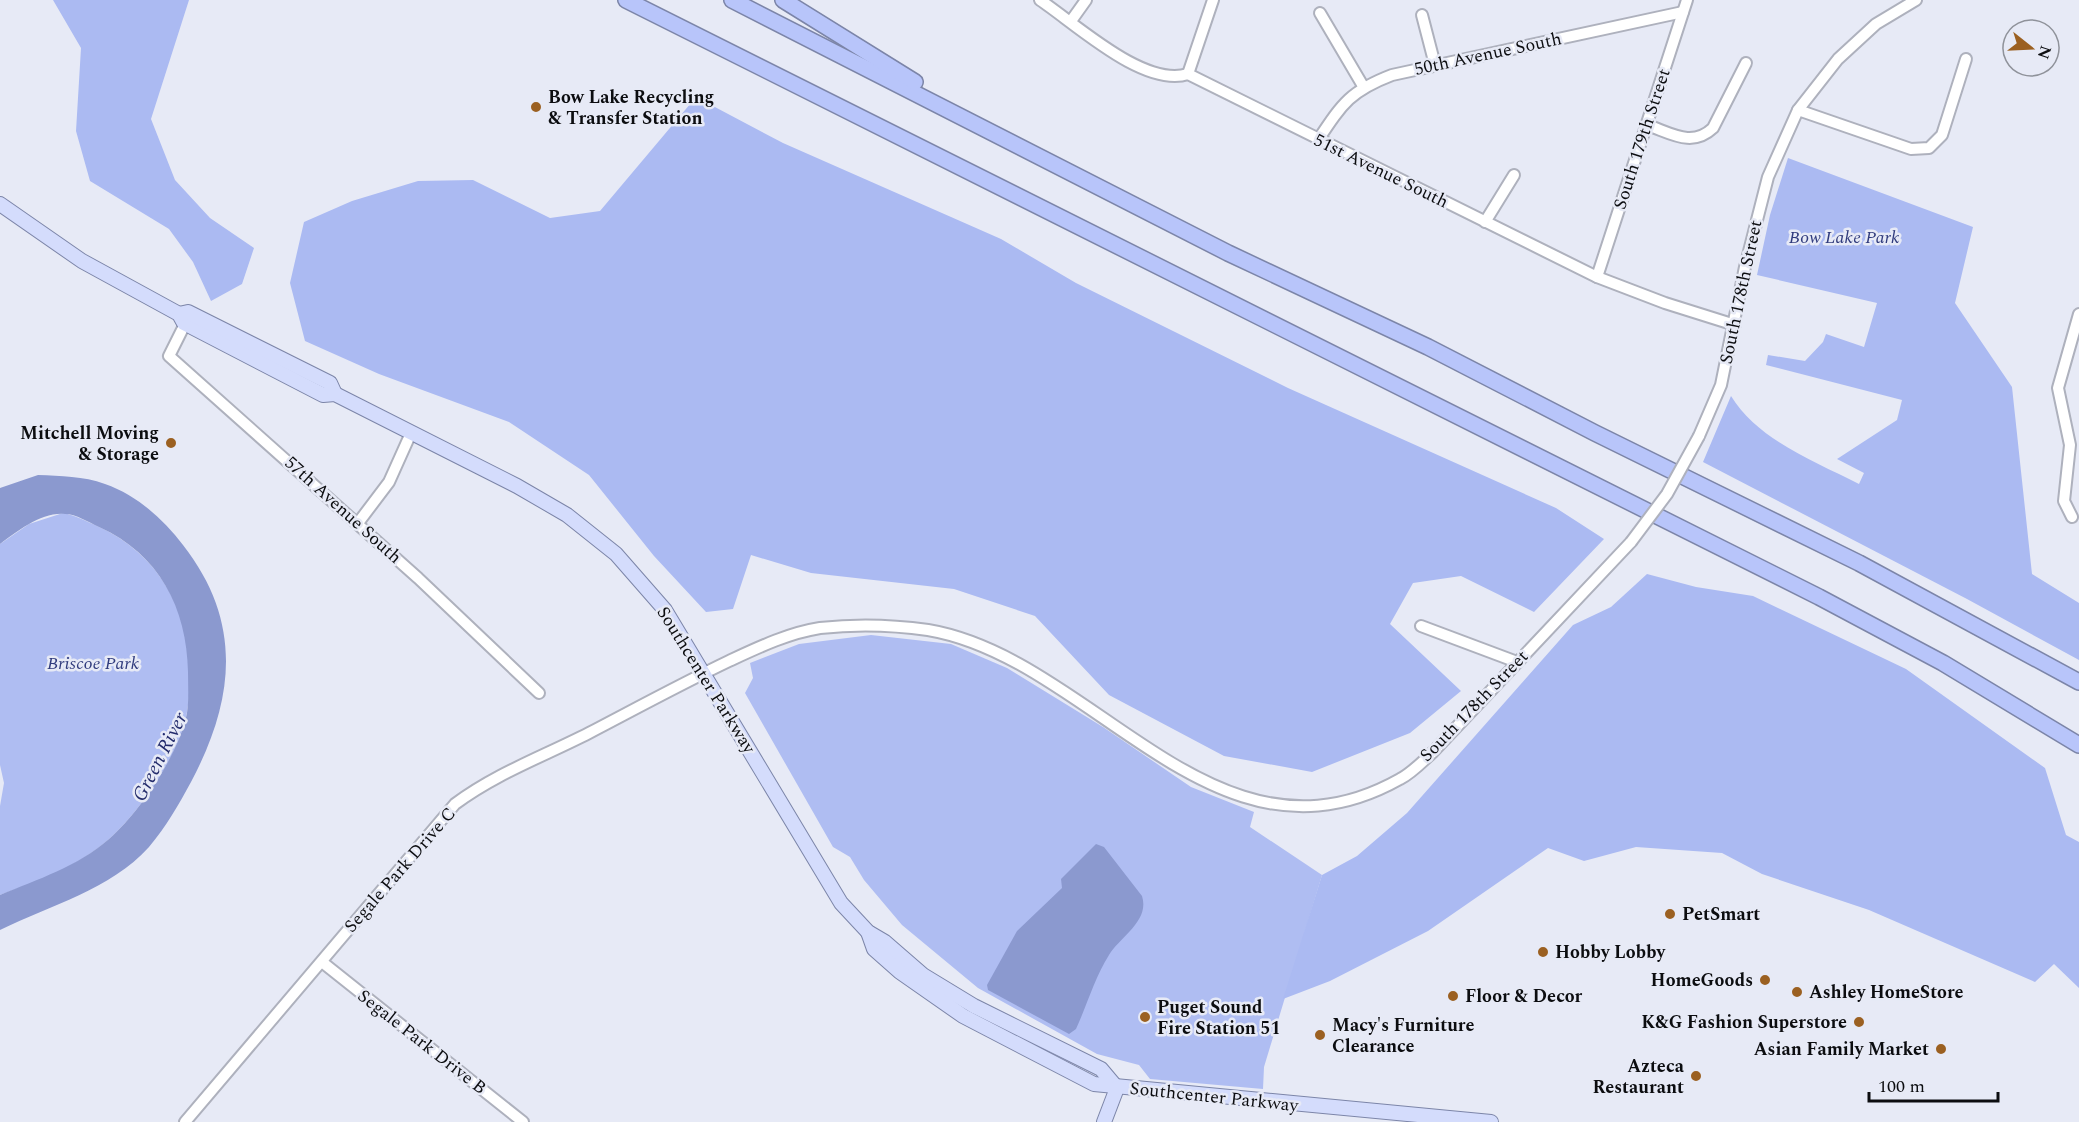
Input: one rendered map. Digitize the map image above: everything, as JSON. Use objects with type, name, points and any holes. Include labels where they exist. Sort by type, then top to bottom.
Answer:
[{"type":"highway","points":[[732,0],[978,123],[1228,253],[1428,347],[1595,434],[1859,563],[2079,682]]},
{"type":"highway","points":[[783,0],[978,123]]},
{"type":"highway","points":[[627,1],[1770,572],[1943,663],[2079,745]]},
{"type":"main road","name":"Southcenter Parkway","points":[[0,204],[82,261],[182,319],[188,312],[288,361],[330,383],[334,394],[517,486],[567,515],[616,554],[665,610],[841,903],[868,932],[874,949],[900,972],[963,1016],[1094,1084],[1491,1122]]},
{"type":"main road","points":[[1104,1122],[1117,1088]]},
{"type":"street","name":"51st Avenue South","points":[[1040,0],[1129,64],[1175,78],[1188,75],[1597,277],[1665,303],[1735,325]]},
{"type":"street","points":[[1071,21],[1086,0]]},
{"type":"street","points":[[1188,75],[1212,0]]},
{"type":"street","name":"South 179th Street","points":[[1597,277],[1687,0]]},
{"type":"street","name":"South 178th Street","points":[[704,673],[766,644],[818,628],[878,625],[930,631],[979,644],[1025,668],[1191,776],[1234,795],[1275,805],[1321,805],[1356,798],[1401,779],[1433,752],[1631,542],[1667,494],[1699,436],[1720,385],[1735,325],[1761,198],[1774,159],[1798,110],[1838,59],[1876,24],[1916,0]]},
{"type":"street","name":"50th Avenue South","points":[[1317,140],[1341,107],[1363,86],[1392,75],[1683,12]]},
{"type":"street","points":[[1320,13],[1363,86]]},
{"type":"street","points":[[1422,15],[1435,65]]},
{"type":"street","points":[[1798,110],[1911,149],[1929,148],[1942,135],[1966,59]]},
{"type":"street","points":[[1647,125],[1693,140],[1705,136],[1713,128],[1746,63]]},
{"type":"street","points":[[1485,222],[1514,175]]},
{"type":"street","points":[[2072,517],[2064,501],[2070,445],[2058,388],[2079,314]]},
{"type":"street","name":"57th Avenue South","points":[[182,319],[169,356],[358,523],[539,693]]},
{"type":"street","points":[[358,523],[389,482],[411,433]]},
{"type":"street","points":[[1421,626],[1517,662]]},
{"type":"street","name":"Segale Park Drive C","points":[[185,1122],[455,804],[499,774],[586,734],[704,673]]},
{"type":"street","name":"Segale Park Drive B","points":[[322,962],[523,1122]]},
{"type":"green space","points":[[53,0],[189,0],[151,119],[175,180],[210,218],[254,248],[242,284],[211,301],[193,262],[169,229],[90,181],[76,131],[81,48]]},
{"type":"green space","points":[[696,97],[783,143],[1001,239],[1076,283],[1288,388],[1556,508],[1604,539],[1534,612],[1461,576],[1413,583],[1390,624],[1461,691],[1410,733],[1312,772],[1224,756],[1109,695],[1035,616],[954,589],[811,573],[751,555],[733,609],[706,612],[654,556],[589,475],[509,422],[379,374],[305,341],[290,283],[304,222],[352,201],[418,181],[473,180],[550,218],[600,211]]},
{"type":"green space","name":"Bow Lake Park","points":[[1788,158],[1973,227],[1955,303],[2012,387],[2032,574],[2079,603],[2079,660],[1703,462],[1731,396],[1756,425],[1788,448],[1859,484],[1864,473],[1837,459],[1897,420],[1902,400],[1766,365],[1768,355],[1805,361],[1823,342],[1826,334],[1864,347],[1877,303],[1757,275],[1770,215]]},
{"type":"green space","name":"Briscoe Park","points":[[63,513],[85,520],[123,540],[144,558],[161,579],[175,602],[184,628],[189,655],[190,683],[187,712],[176,745],[157,781],[133,814],[109,839],[71,865],[43,879],[0,895],[0,806],[4,783],[0,765],[0,544],[29,524]]},
{"type":"green space","points":[[1647,574],[1696,587],[1753,596],[1906,669],[2045,768],[2066,835],[2079,842],[2079,988],[2054,964],[2035,982],[1869,910],[1762,874],[1722,853],[1636,847],[1584,861],[1548,848],[1428,931],[1330,981],[1283,999],[1322,875],[1357,856],[1407,813],[1573,625],[1611,607]]},
{"type":"green space","points":[[871,635],[951,644],[1007,668],[1103,727],[1191,787],[1254,812],[1250,827],[1322,875],[1264,1067],[1263,1089],[1150,1079],[1139,1065],[1097,1054],[978,988],[902,925],[864,880],[850,857],[833,847],[745,693],[753,678],[750,663],[799,644]]},
{"type":"shaded area","points":[[38,475],[97,481],[117,489],[138,501],[175,535],[202,574],[216,603],[224,632],[226,661],[224,691],[217,721],[206,751],[177,807],[149,847],[116,875],[98,886],[0,930],[0,895],[57,872],[84,857],[109,839],[133,814],[167,764],[183,729],[188,708],[188,672],[182,626],[166,586],[138,552],[120,538],[69,514],[56,514],[39,519],[0,544],[0,488]]},
{"type":"shaded area","points":[[1096,844],[1104,847],[1142,896],[1142,913],[1133,928],[1109,955],[1076,1029],[1069,1034],[988,990],[987,985],[1017,931],[1062,888],[1061,879]]},
{"type":"place","name":"Bow Lake Recycling & Transfer Station","points":[[536,107]]},
{"type":"place","name":"Mitchell Moving & Storage","points":[[171,443]]},
{"type":"place","name":"PetSmart","points":[[1670,914]]},
{"type":"place","name":"Hobby Lobby","points":[[1543,952]]},
{"type":"place","name":"HomeGoods","points":[[1765,980]]},
{"type":"place","name":"Ashley HomeStore","points":[[1797,992]]},
{"type":"place","name":"Floor & Decor","points":[[1453,996]]},
{"type":"place","name":"Puget Sound Fire Station 51","points":[[1145,1017]]},
{"type":"place","name":"K&G Fashion Superstore","points":[[1859,1022]]},
{"type":"place","name":"Macy's Furniture Clearance","points":[[1320,1035]]},
{"type":"place","name":"Asian Family Market","points":[[1941,1049]]},
{"type":"place","name":"Azteca Restaurant","points":[[1696,1076]]},
{"type":"water label","name":"Green River","points":[[160,757]]}]
